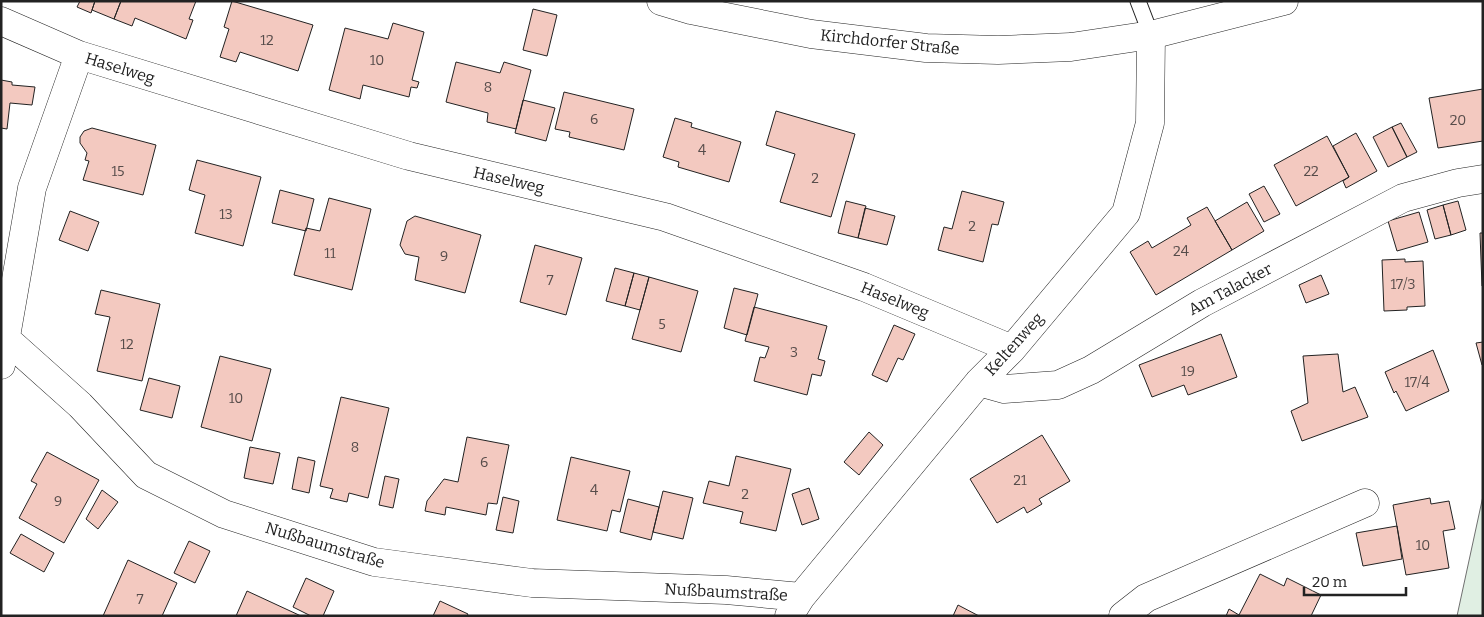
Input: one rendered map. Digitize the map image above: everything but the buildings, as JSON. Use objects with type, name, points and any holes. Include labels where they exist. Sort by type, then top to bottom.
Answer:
[{"type":"street","name":"Kirchdorfer Straße","points":[[661,1],[691,10],[811,34],[926,48],[998,50],[1071,47],[1151,36],[1284,1]]},
{"type":"street","name":"Haselweg","points":[[1,21],[79,56],[409,156],[664,217],[864,287],[1012,349]]},
{"type":"street","name":"Keltenweg","points":[[795,606],[979,382],[1012,349],[1126,213],[1150,123],[1151,36]]},
{"type":"street","points":[[1,365],[32,188],[79,56]]},
{"type":"street","name":"Am Talacker","points":[[979,382],[1004,389],[1058,385],[1091,370],[1202,303],[1403,198],[1458,183],[1483,179]]},
{"type":"street","name":"Nußbaumstraße","points":[[5,338],[80,405],[146,475],[224,514],[374,562],[532,584],[726,590],[795,606]]},
{"type":"street","points":[[1122,616],[1146,598],[1365,503]]},
{"type":"lane","points":[[1138,1],[1151,36]]},
{"type":"green space","points":[[1483,496],[1483,616],[1457,616]]}]
